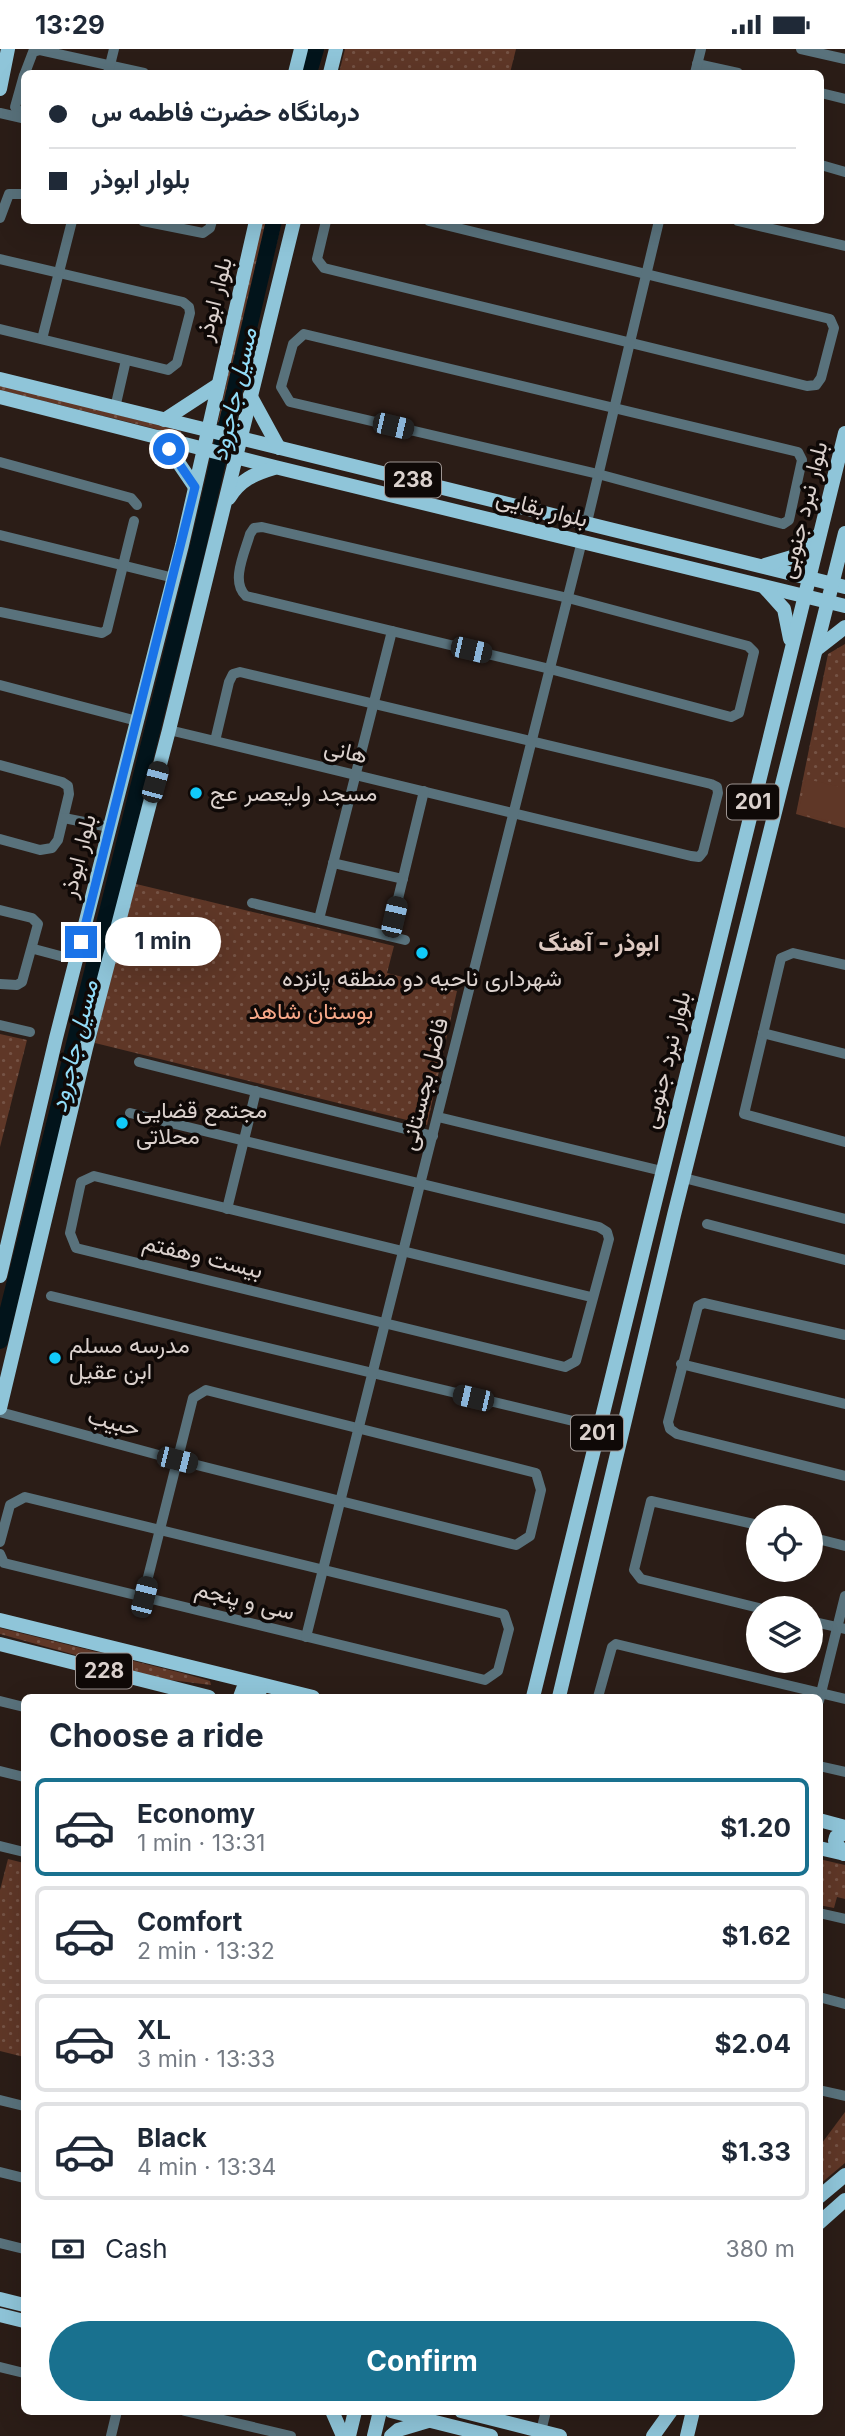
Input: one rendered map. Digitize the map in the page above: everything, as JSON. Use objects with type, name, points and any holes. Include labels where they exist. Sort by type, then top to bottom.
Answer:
[{"type":"main road","points":[[0,89],[8,49]]},
{"type":"main road","points":[[296,70],[301,49]]},
{"type":"main road","points":[[331,70],[336,49]]},
{"type":"main road","name":"بلوار ابوذر","points":[[0,1276],[108,827],[211,430],[216,386],[255,224]]},
{"type":"main road","points":[[0,1410],[86,1048],[225,506],[236,436],[250,395],[293,224]]},
{"type":"main road","name":"238","points":[[0,379],[164,421],[236,436]]},
{"type":"main road","points":[[164,421],[216,386]]},
{"type":"main road","points":[[250,395],[279,447]]},
{"type":"main road","name":"238","points":[[0,397],[232,456]]},
{"type":"main road","name":"بلوار نبرد جنوبی","points":[[533,1694],[845,433]]},
{"type":"main road","name":"بلوار بقایی","points":[[236,436],[839,586]]},
{"type":"main road","points":[[162,437],[195,487]]},
{"type":"main road","name":"بلوار بقایی","points":[[232,456],[845,606]]},
{"type":"main road","points":[[225,506],[236,487],[253,474],[275,467]]},
{"type":"main road","points":[[582,541],[587,522]]},
{"type":"main road","points":[[758,566],[792,557],[808,547],[822,531]]},
{"type":"main road","name":"بلوار نبرد جنوبی","points":[[560,1694],[684,1178],[817,649],[829,602],[839,586],[845,534]]},
{"type":"main road","points":[[764,587],[784,609],[790,630],[790,652]]},
{"type":"main road","points":[[817,649],[845,627]]},
{"type":"main road","name":"228","points":[[0,1620],[301,1694]]},
{"type":"main road","name":"228","points":[[0,1644],[198,1694]]},
{"type":"main road","points":[[177,1688],[213,1691],[217,1680],[209,1671]]},
{"type":"main road","points":[[241,1694],[243,1689],[250,1687],[286,1690]]},
{"type":"main road","points":[[823,1821],[845,1826]]},
{"type":"main road","points":[[844,1854],[835,1841],[836,1837],[845,1833]]},
{"type":"main road","points":[[823,1849],[844,1854]]},
{"type":"main road","points":[[823,2194],[845,2175]]},
{"type":"main road","points":[[823,2219],[845,2200]]},
{"type":"main road","points":[[0,2299],[21,2304]]},
{"type":"main road","points":[[0,2315],[21,2321]]},
{"type":"main road","points":[[334,2415],[343,2436]]},
{"type":"main road","points":[[349,2436],[354,2415]]},
{"type":"main road","points":[[374,2436],[379,2415]]},
{"type":"main road","points":[[406,2415],[491,2436]]},
{"type":"main road","points":[[477,2415],[560,2436]]},
{"type":"main road","points":[[653,2436],[669,2415]]},
{"type":"main road","points":[[667,2436],[671,2415]]},
{"type":"main road","points":[[687,2436],[692,2415]]},
{"type":"main road","points":[[693,2415],[694,2436]]},
{"type":"main road","points":[[391,2436],[398,2430],[429,2421]]},
{"type":"street","points":[[26,70],[33,52],[40,50],[109,69],[114,49]]},
{"type":"street","points":[[696,69],[701,49]]},
{"type":"street","points":[[801,49],[845,59]]},
{"type":"street","points":[[21,87],[15,107],[21,114]]},
{"type":"street","points":[[824,94],[845,99]]},
{"type":"street","points":[[0,113],[21,117]]},
{"type":"street","points":[[824,166],[845,172]]},
{"type":"street","points":[[0,218],[9,194],[21,194]]},
{"type":"street","points":[[42,339],[71,224]]},
{"type":"street","points":[[157,224],[195,232],[211,224]]},
{"type":"street","points":[[325,224],[317,259],[324,268],[807,386],[816,385],[834,323],[831,319],[442,224]]},
{"type":"street","points":[[587,522],[658,224]]},
{"type":"street","points":[[751,224],[845,246]]},
{"type":"street","points":[[0,259],[183,302],[189,307],[190,313],[174,368],[168,370],[0,329]]},
{"type":"street","points":[[304,334],[614,409],[801,455],[803,460],[786,523],[598,474],[290,402],[281,387],[293,344],[304,334]]},
{"type":"street","points":[[115,408],[126,360]]},
{"type":"street","points":[[0,462],[131,498],[137,505]]},
{"type":"street","points":[[0,612],[102,633],[107,629],[134,521]]},
{"type":"street","points":[[262,527],[568,598],[753,647],[736,716],[392,631],[246,596],[239,590],[237,581],[254,528],[262,527]]},
{"type":"street","points":[[0,535],[174,578]]},
{"type":"street","name":"فاضل بجستانی","points":[[306,1637],[582,541]]},
{"type":"street","points":[[319,919],[392,631]]},
{"type":"street","points":[[215,741],[229,682],[233,674],[240,672],[532,742]]},
{"type":"street","points":[[0,685],[137,721]]},
{"type":"street","name":"هانی","points":[[169,730],[699,857],[715,805],[717,787],[532,742]]},
{"type":"street","points":[[0,765],[62,782],[68,786],[69,794],[58,839],[52,848],[40,850],[0,839]]},
{"type":"street","points":[[389,936],[424,791]]},
{"type":"street","points":[[64,817],[108,827]]},
{"type":"street","points":[[333,863],[403,879]]},
{"type":"street","points":[[252,903],[405,940]]},
{"type":"street","points":[[0,910],[32,918],[38,924],[34,949],[22,982],[6,985]]},
{"type":"street","points":[[34,949],[64,957]]},
{"type":"street","points":[[845,965],[793,953],[781,958],[744,1114],[845,1142]]},
{"type":"street","points":[[0,1025],[30,1032]]},
{"type":"street","points":[[763,1033],[845,1054]]},
{"type":"street","points":[[139,1062],[433,1136]]},
{"type":"street","points":[[256,1091],[227,1209],[592,1297]]},
{"type":"street","points":[[130,1113],[599,1227],[607,1233],[609,1240],[576,1361],[571,1365],[565,1367],[386,1322]]},
{"type":"street","points":[[438,1117],[662,1171]]},
{"type":"street","name":"بیست وهفتم","points":[[227,1209],[94,1176],[81,1182],[69,1233],[76,1248],[386,1322]]},
{"type":"street","points":[[684,1178],[845,1219]]},
{"type":"street","points":[[707,1224],[845,1260]]},
{"type":"street","points":[[51,1296],[598,1427]]},
{"type":"street","points":[[845,1335],[704,1304],[698,1306],[668,1422],[670,1429],[677,1434],[845,1476]]},
{"type":"street","points":[[681,1364],[845,1404]]},
{"type":"street","points":[[144,1597],[193,1398],[206,1390],[359,1428]]},
{"type":"street","name":"حبیب","points":[[0,1410],[177,1460],[516,1545],[530,1536],[541,1490],[536,1473],[359,1428]]},
{"type":"street","points":[[0,1542],[10,1505],[25,1497],[323,1569]]},
{"type":"street","points":[[746,1522],[651,1501],[634,1570],[635,1576],[746,1605]]},
{"type":"street","points":[[823,1540],[845,1546]]},
{"type":"street","name":"سی و پنجم","points":[[0,1554],[4,1563],[485,1680],[498,1671],[509,1629],[503,1614],[323,1569]]},
{"type":"street","points":[[821,1694],[841,1628],[845,1596]]},
{"type":"street","points":[[823,1624],[841,1628]]},
{"type":"street","points":[[599,1694],[612,1647],[616,1644],[808,1694]]},
{"type":"street","points":[[823,1697],[845,1699]]},
{"type":"street","points":[[0,1701],[21,1706]]},
{"type":"street","points":[[823,1767],[845,1772]]},
{"type":"street","points":[[0,1771],[21,1776]]},
{"type":"street","points":[[0,1846],[21,1851]]},
{"type":"street","points":[[823,1914],[845,1919]]},
{"type":"street","points":[[823,1998],[845,2004]]},
{"type":"street","points":[[823,2091],[845,2096]]},
{"type":"street","points":[[0,2100],[21,2105]]},
{"type":"street","points":[[0,2172],[21,2177]]},
{"type":"street","points":[[0,2243],[21,2248]]},
{"type":"street","points":[[0,2367],[21,2372]]},
{"type":"street","points":[[110,2436],[116,2415]]},
{"type":"street","points":[[202,2415],[290,2436]]},
{"type":"street","points":[[541,2431],[545,2415]]},
{"type":"green space","points":[[345,49],[516,49],[511,70],[340,70]]},
{"type":"green space","points":[[260,224],[281,224],[233,425],[218,422]]},
{"type":"green space","points":[[0,385],[181,431],[180,435],[0,390]]},
{"type":"green space","points":[[845,644],[845,828],[796,814],[828,654]]},
{"type":"green space","points":[[806,779],[845,788],[845,825],[798,813]]},
{"type":"green space","name":"بوستان شاهد","points":[[132,883],[394,946],[387,973],[457,991],[427,1125],[95,1043]]},
{"type":"green space","points":[[0,1034],[27,1040],[0,1147]]},
{"type":"green space","points":[[0,1628],[182,1673],[210,1681],[211,1685],[162,1679],[0,1634]]},
{"type":"green space","points":[[8,1859],[21,1862],[21,2056],[0,2051],[0,1890]]},
{"type":"green space","points":[[823,1860],[845,1865],[845,1899],[837,1897],[834,1908],[823,1906]]},
{"type":"green space","points":[[845,2112],[845,2163],[823,2182],[823,2142]]},
{"type":"waterway","name":"مسیل جاجرود","points":[[310,70],[316,49]]},
{"type":"waterway","name":"مسیل جاجرود","points":[[0,1341],[197,551],[273,224]]},
{"type":"place","name":"مسجد ولیعصر عج","points":[[196,793]]},
{"type":"place","name":"شهرداری ناحیه دو منطقه پانزده","points":[[422,953]]},
{"type":"place","name":"مجتمع قضایی محلاتی","points":[[122,1123]]},
{"type":"place","name":"مدرسه مسلم ابن عقیل","points":[[55,1358]]},
{"type":"district","name":"ابوذر - آهنگ","points":[[599,943]]},
{"type":"route","points":[[81,942],[195,487],[169,449]]}]
